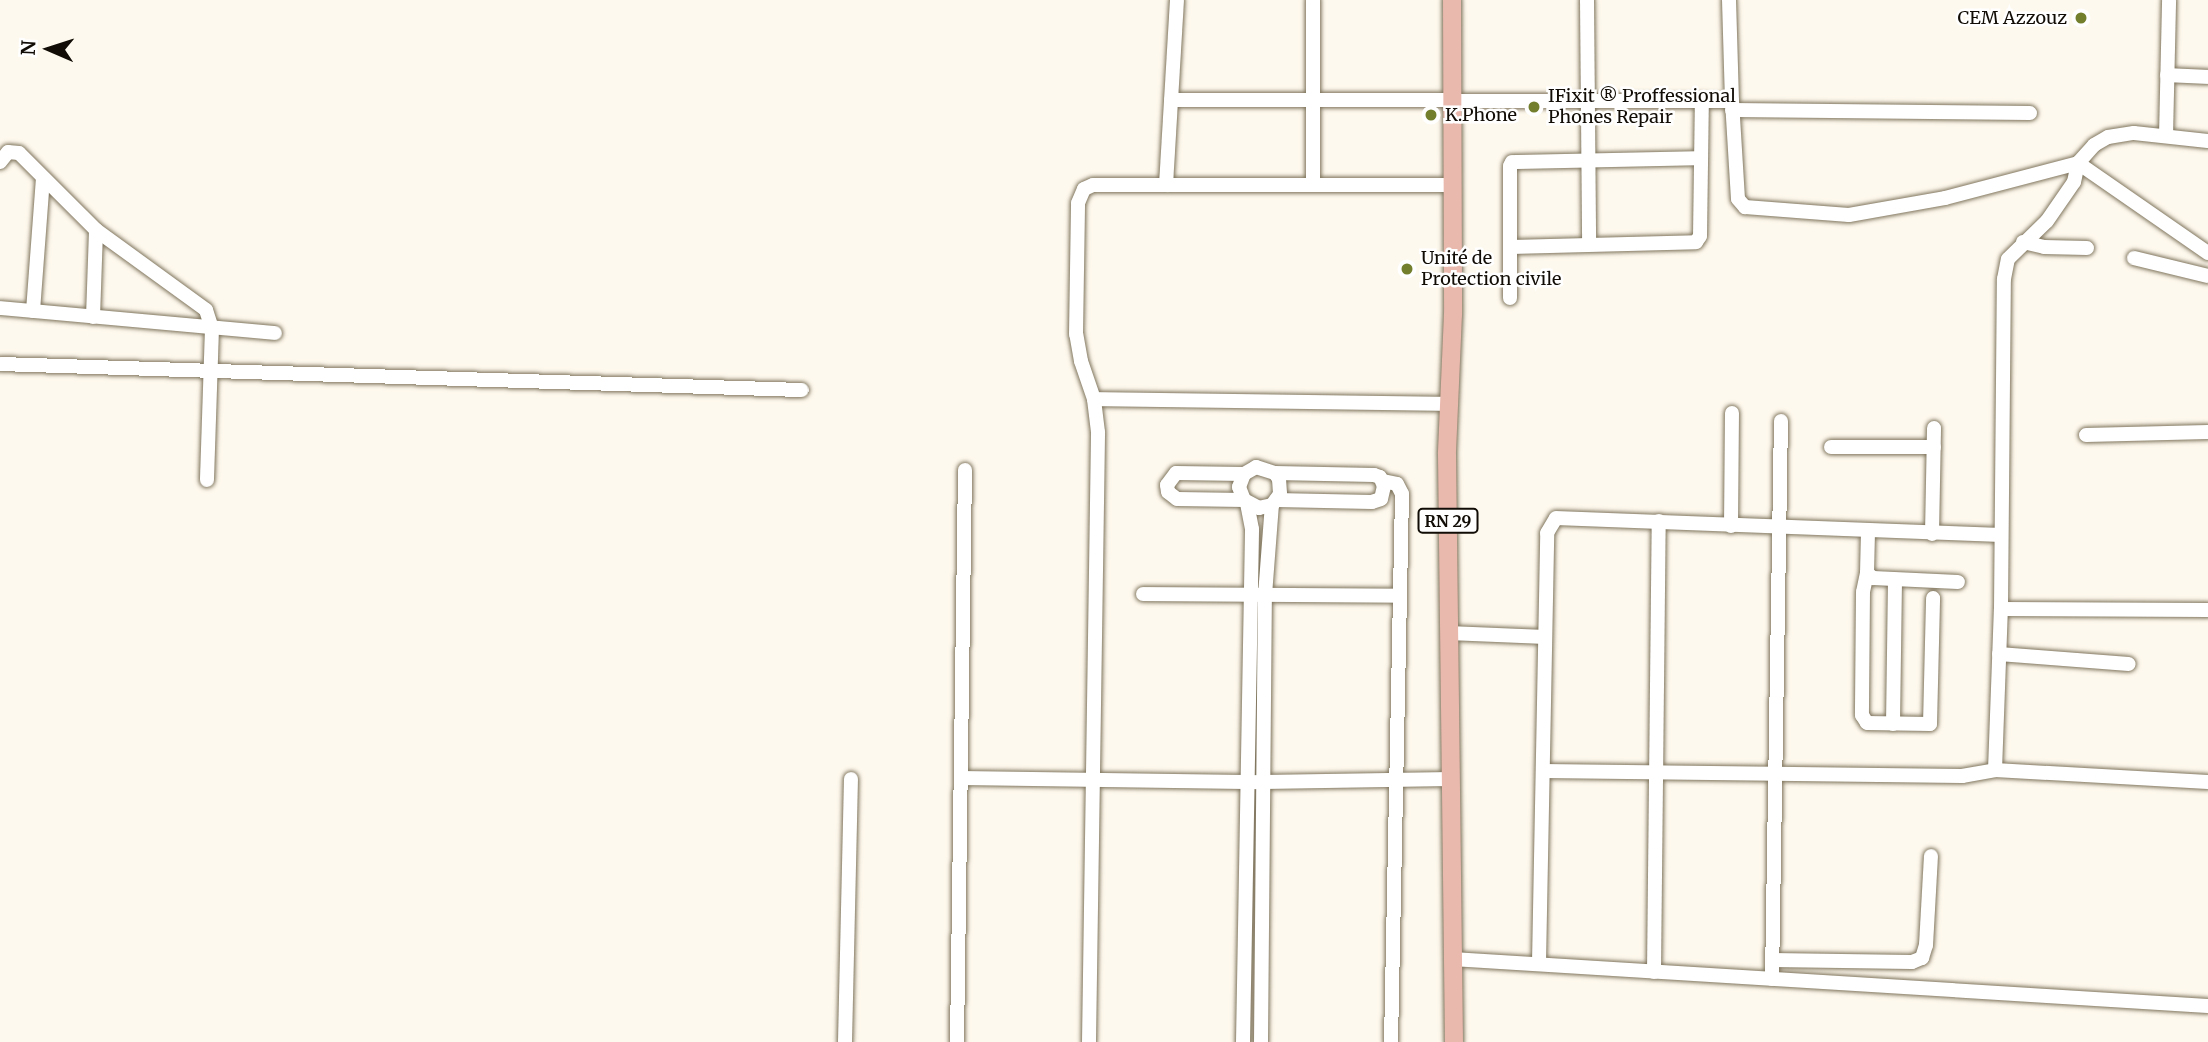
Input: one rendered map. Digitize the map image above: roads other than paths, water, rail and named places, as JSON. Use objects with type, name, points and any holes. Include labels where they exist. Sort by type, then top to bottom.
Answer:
[{"type":"main road","name":"RN 29","points":[[1452,0],[1454,314],[1447,454],[1454,1042]]},
{"type":"street","points":[[1166,185],[1177,0]]},
{"type":"street","points":[[1312,0],[1313,185]]},
{"type":"street","points":[[1587,0],[1589,244]]},
{"type":"street","points":[[1729,0],[1738,199],[1745,206],[1849,215],[1945,198],[2078,163],[2208,253]]},
{"type":"street","points":[[2166,136],[2169,0]]},
{"type":"street","points":[[2167,75],[2208,77]]},
{"type":"street","points":[[1171,100],[1702,100],[1732,105],[2030,113]]},
{"type":"street","points":[[1511,247],[1696,242],[1700,236],[1702,100]]},
{"type":"street","points":[[1995,770],[2001,609],[2004,279],[2008,258],[2053,211],[2074,182],[2078,163],[2094,145],[2108,137],[2134,133],[2208,141]]},
{"type":"street","points":[[0,162],[5,153],[15,151],[96,230],[203,306],[212,328],[207,480]]},
{"type":"street","points":[[1510,298],[1512,162],[1701,158]]},
{"type":"street","points":[[33,311],[43,178]]},
{"type":"street","points":[[1089,1042],[1098,440],[1094,400],[1076,334],[1079,198],[1084,189],[1093,185],[1452,185]]},
{"type":"street","points":[[93,317],[96,230]]},
{"type":"street","points":[[2024,242],[2044,247],[2087,248]]},
{"type":"street","points":[[2134,258],[2208,276]]},
{"type":"street","points":[[0,308],[275,333]]},
{"type":"street","points":[[0,364],[802,390]]},
{"type":"street","points":[[1094,400],[1449,404]]},
{"type":"street","points":[[1731,526],[1732,413]]},
{"type":"street","points":[[1772,979],[1773,772],[1781,421]]},
{"type":"street","points":[[1932,534],[1934,428]]},
{"type":"street","points":[[2086,435],[2208,432]]},
{"type":"street","points":[[1831,447],[1934,447]]},
{"type":"street","points":[[1383,481],[1384,494],[1373,502],[1274,502],[1259,508],[1245,502],[1177,499],[1168,492],[1167,485],[1176,473],[1244,474],[1263,467],[1275,473],[1374,475],[1383,481],[1397,484],[1402,494],[1391,1042]]},
{"type":"street","points":[[957,1042],[965,470]]},
{"type":"street","points":[[1243,1042],[1248,782],[1258,594],[1274,502],[1280,486],[1275,473]]},
{"type":"street","points":[[1244,474],[1239,487],[1252,529],[1258,594],[1263,782],[1261,1042]]},
{"type":"street","points":[[1539,963],[1547,533],[1552,522],[1567,516],[1868,532],[2001,535]]},
{"type":"street","points":[[1654,972],[1654,771],[1659,521]]},
{"type":"street","points":[[1868,532],[1867,573],[1863,592],[1862,715],[1867,723],[1926,725],[1932,720],[1933,598]]},
{"type":"street","points":[[1867,573],[1873,578],[1895,581],[1958,582]]},
{"type":"street","points":[[1893,724],[1895,581]]},
{"type":"street","points":[[1143,594],[1400,596]]},
{"type":"street","points":[[2001,609],[2208,610]]},
{"type":"street","points":[[1449,633],[1545,637]]},
{"type":"street","points":[[1999,654],[2129,664]]},
{"type":"street","points":[[1543,771],[1962,776],[1995,770],[2208,782]]},
{"type":"street","points":[[961,778],[1248,782],[1451,779]]},
{"type":"street","points":[[845,1042],[850,779]]},
{"type":"street","points":[[1772,960],[1912,962],[1922,958],[1926,945],[1931,856]]},
{"type":"street","points":[[1452,959],[2208,1006]]},
{"type":"street","points":[[1245,984],[1262,985]]},
{"type":"place","name":"CEM Azzouz","points":[[2081,18]]},
{"type":"place","name":"IFixit ® Proffessional Phones Repair","points":[[1534,107]]},
{"type":"place","name":"K.Phone","points":[[1431,115]]},
{"type":"place","name":"Unité de Protection civile","points":[[1407,269]]}]
